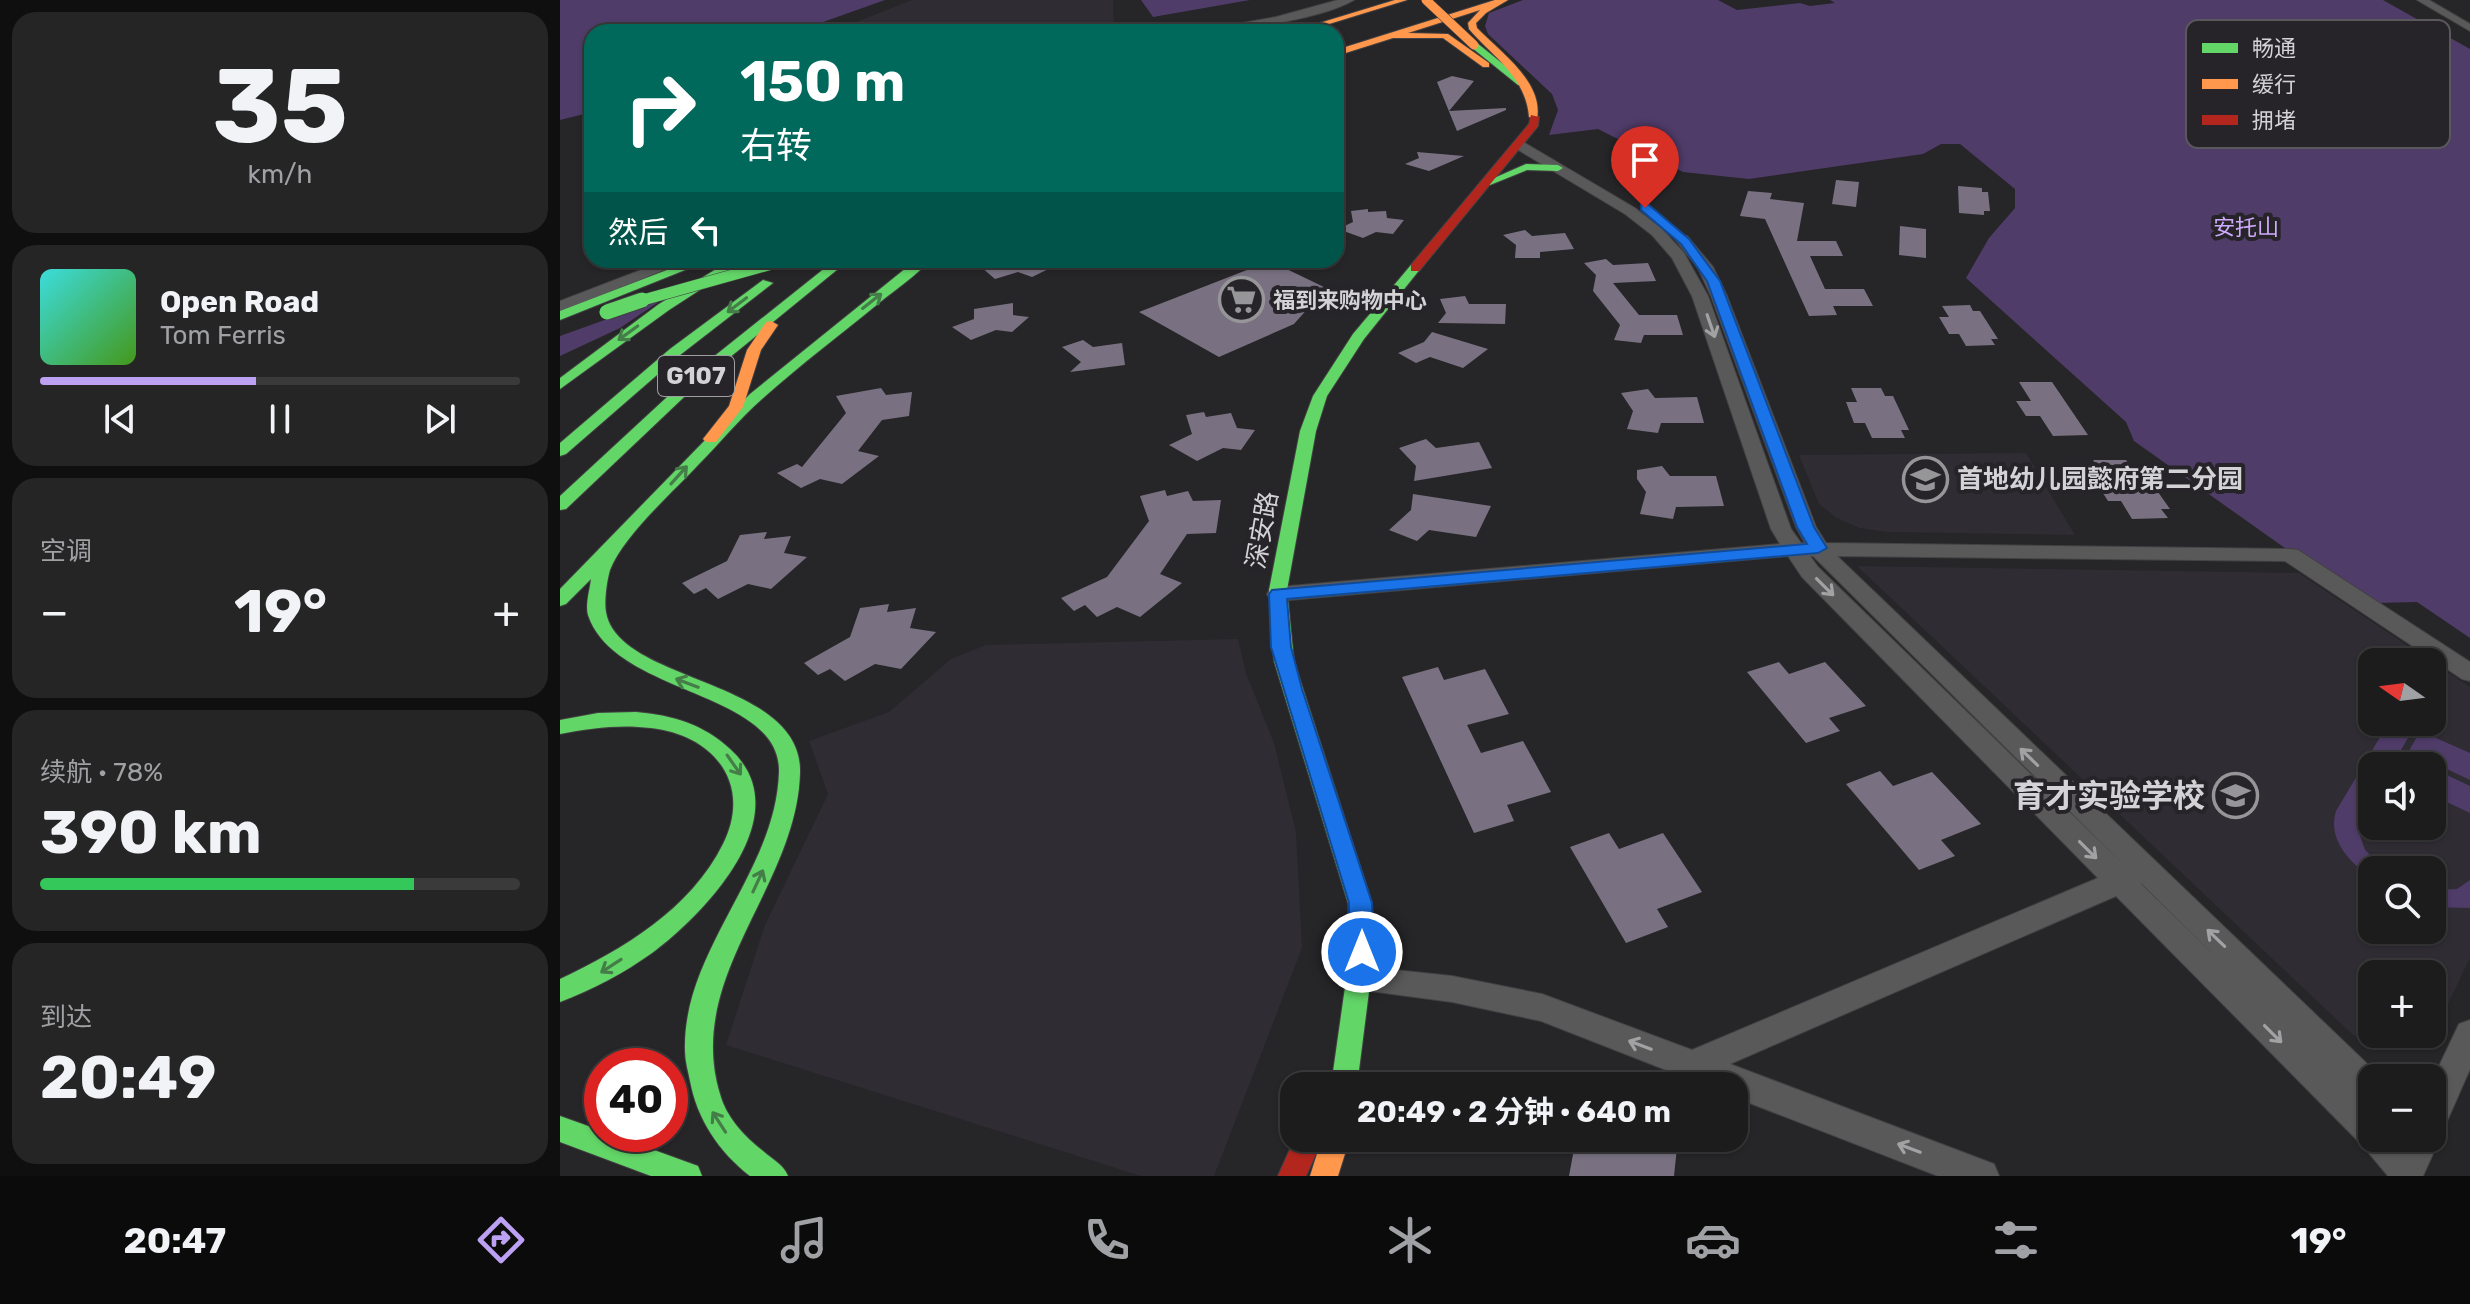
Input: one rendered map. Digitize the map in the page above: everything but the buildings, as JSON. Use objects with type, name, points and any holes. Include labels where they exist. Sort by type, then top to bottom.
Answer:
[{"type":"main road","points":[[1321,24],[1403,0]]},
{"type":"main road","points":[[1426,0],[1445,6],[1474,45],[1521,83]]},
{"type":"main road","points":[[1344,32],[1445,6],[1503,0]]},
{"type":"main road","points":[[1503,0],[1476,18],[1472,23],[1473,29],[1521,83]]},
{"type":"main road","points":[[1344,50],[1388,35],[1445,6]]},
{"type":"main road","points":[[1388,35],[1445,36],[1459,43],[1484,64],[1521,83]]},
{"type":"main road","name":"深安路","points":[[1346,1072],[1363,928],[1360,903],[1281,647],[1278,594],[1298,480],[1320,396],[1358,337],[1534,124],[1536,109],[1531,92],[1521,83]]},
{"type":"main road","points":[[1487,183],[1526,167],[1558,168]]},
{"type":"main road","points":[[560,308],[678,268]]},
{"type":"main road","points":[[560,316],[681,268]]},
{"type":"main road","points":[[560,385],[664,307],[727,268]]},
{"type":"main road","points":[[560,331],[607,312],[753,268]]},
{"type":"main road","name":"G107","points":[[560,451],[675,352],[790,268]]},
{"type":"main road","name":"G107","points":[[560,505],[667,401],[832,268]]},
{"type":"main road","points":[[711,439],[793,364],[914,268]]},
{"type":"main road","points":[[560,600],[627,533],[711,439],[736,407],[754,350],[771,325],[811,283]]},
{"type":"main road","points":[[560,430],[618,387],[675,352]]},
{"type":"main road","points":[[627,533],[598,575],[591,603],[593,629],[608,647],[631,662],[719,696],[753,713],[776,731],[791,766],[785,804],[771,853],[717,963],[701,1011],[694,1052],[699,1090],[720,1126],[751,1162],[774,1176]]},
{"type":"main road","points":[[560,727],[623,718],[690,729],[714,743],[735,762],[743,779],[748,805],[735,843],[705,889],[654,938],[600,973],[560,991]]},
{"type":"main road","points":[[1341,1072],[1349,1055]]},
{"type":"main road","points":[[560,1129],[688,1176]]},
{"type":"main road","points":[[1292,1176],[1303,1152]]},
{"type":"main road","points":[[1324,1176],[1332,1152]]},
{"type":"street","points":[[2422,0],[2470,28]]},
{"type":"street","points":[[1250,24],[1277,20],[1342,1]]},
{"type":"street","points":[[1521,142],[1644,221],[1669,244],[1687,269],[1700,296],[1781,529],[1810,572],[2133,876],[2358,1077]]},
{"type":"street","points":[[1521,142],[1645,208],[1673,230],[1701,261],[1719,296],[1806,527],[1818,548],[2133,876],[2358,1118]]},
{"type":"street","points":[[560,308],[661,268]]},
{"type":"street","points":[[1278,594],[1792,549],[2290,555],[2470,673]]},
{"type":"street","points":[[1693,1065],[2133,876]]},
{"type":"street","points":[[1358,979],[1452,989],[1542,1008],[1982,1176]]},
{"type":"street","points":[[2446,1086],[2470,1034]]},
{"type":"shaded area","points":[[912,0],[1113,0],[1114,24],[851,24]]},
{"type":"shaded area","name":"首地幼儿园懿府第二分园","points":[[2026,453],[2075,535],[1887,532],[1859,528],[1835,517],[1819,504],[1799,455]]},
{"type":"shaded area","name":"育才实验学校","points":[[1857,566],[2299,573],[2412,648],[2358,648],[2358,736],[2446,736],[2446,671],[2470,687],[2470,958],[2446,1008],[2446,960],[2358,960],[2358,1036],[2353,1035]]},
{"type":"shaded area","points":[[1238,639],[1246,673],[1274,743],[1296,832],[1302,948],[1214,1176],[1141,1176],[726,1045],[765,925],[828,794],[809,741],[889,712],[951,659],[986,645]]},
{"type":"green space","points":[[560,0],[885,0],[818,24],[584,24],[584,114],[560,120]]},
{"type":"green space","points":[[1141,0],[1250,0],[1153,17]]},
{"type":"green space","name":"安托山","points":[[1523,0],[1718,0],[1737,10],[1800,3],[1810,6],[1835,3],[1830,0],[2383,0],[2419,20],[2186,20],[2186,148],[2450,148],[2450,38],[2470,49],[2470,638],[2417,602],[2376,603],[2289,551],[2134,441],[2126,422],[1966,278],[1989,238],[2015,208],[2015,189],[1960,144],[1941,144],[1923,154],[1749,179],[1683,172],[1598,129],[1549,135],[1558,110],[1552,94],[1488,34],[1485,26],[1489,13]]},
{"type":"green space","points":[[663,299],[620,328],[560,356],[560,336]]},
{"type":"green space","points":[[2381,736],[2409,736],[2400,752],[2371,752]]},
{"type":"green space","points":[[2417,736],[2431,736],[2470,753],[2470,780],[2446,769],[2446,752],[2409,751]]},
{"type":"green space","points":[[2358,774],[2358,840],[2362,840],[2371,856],[2358,856],[2358,868],[2338,841],[2334,822],[2336,811]]},
{"type":"green space","points":[[2446,775],[2470,786],[2470,813],[2446,802]]},
{"type":"green space","points":[[2470,880],[2470,908],[2446,907],[2446,889],[2457,889]]},
{"type":"traffic: fast","points":[[1474,45],[1521,83]]},
{"type":"traffic: fast","points":[[1490,182],[1526,167],[1558,168]]},
{"type":"traffic: fast","points":[[560,316],[683,268]]},
{"type":"traffic: fast","points":[[560,385],[664,307],[727,268]]},
{"type":"traffic: fast","points":[[607,312],[671,290],[755,268]]},
{"type":"traffic: fast","points":[[560,505],[697,377],[833,268]]},
{"type":"traffic: fast","points":[[560,600],[755,397],[914,268]]},
{"type":"traffic: fast","points":[[1346,1072],[1362,952],[1360,903],[1284,661],[1278,590],[1308,431],[1320,396],[1358,337],[1415,268]]},
{"type":"traffic: fast","points":[[560,451],[675,352],[767,283]]},
{"type":"traffic: fast","points":[[627,533],[600,573],[597,613],[613,642],[642,663],[754,714],[780,737],[790,769],[785,811],[772,852],[715,970],[702,1010],[698,1051],[706,1094],[717,1119],[732,1141],[774,1176]]},
{"type":"traffic: fast","points":[[560,727],[598,720],[636,719],[691,731],[708,740],[734,764],[745,791],[744,819],[733,848],[693,902],[636,951],[560,991]]},
{"type":"traffic: fast","points":[[560,1129],[688,1176]]},
{"type":"traffic: slow","points":[[1321,24],[1403,0]]},
{"type":"traffic: slow","points":[[1426,0],[1474,45]]},
{"type":"traffic: slow","points":[[1344,50],[1503,0]]},
{"type":"traffic: slow","points":[[1504,0],[1483,11],[1472,23],[1473,29],[1521,80],[1533,104],[1534,117]]},
{"type":"traffic: slow","points":[[1388,35],[1445,36],[1486,65]]},
{"type":"traffic: slow","points":[[711,439],[736,407],[754,350],[771,325]]},
{"type":"traffic: slow","points":[[1324,1176],[1332,1152]]},
{"type":"traffic: jam","points":[[1415,268],[1534,124],[1534,117]]},
{"type":"traffic: jam","points":[[1292,1176],[1303,1152]]},
{"type":"place","name":"福到来购物中心","points":[[1242,300]]},
{"type":"place","name":"首地幼儿园懿府第二分园","points":[[1926,479]]},
{"type":"place","name":"育才实验学校","points":[[2236,796]]},
{"type":"route","points":[[1362,952],[1360,903],[1346,851],[1292,689],[1281,647],[1278,594],[1818,548],[1806,527],[1713,281],[1685,242],[1645,208]]}]
